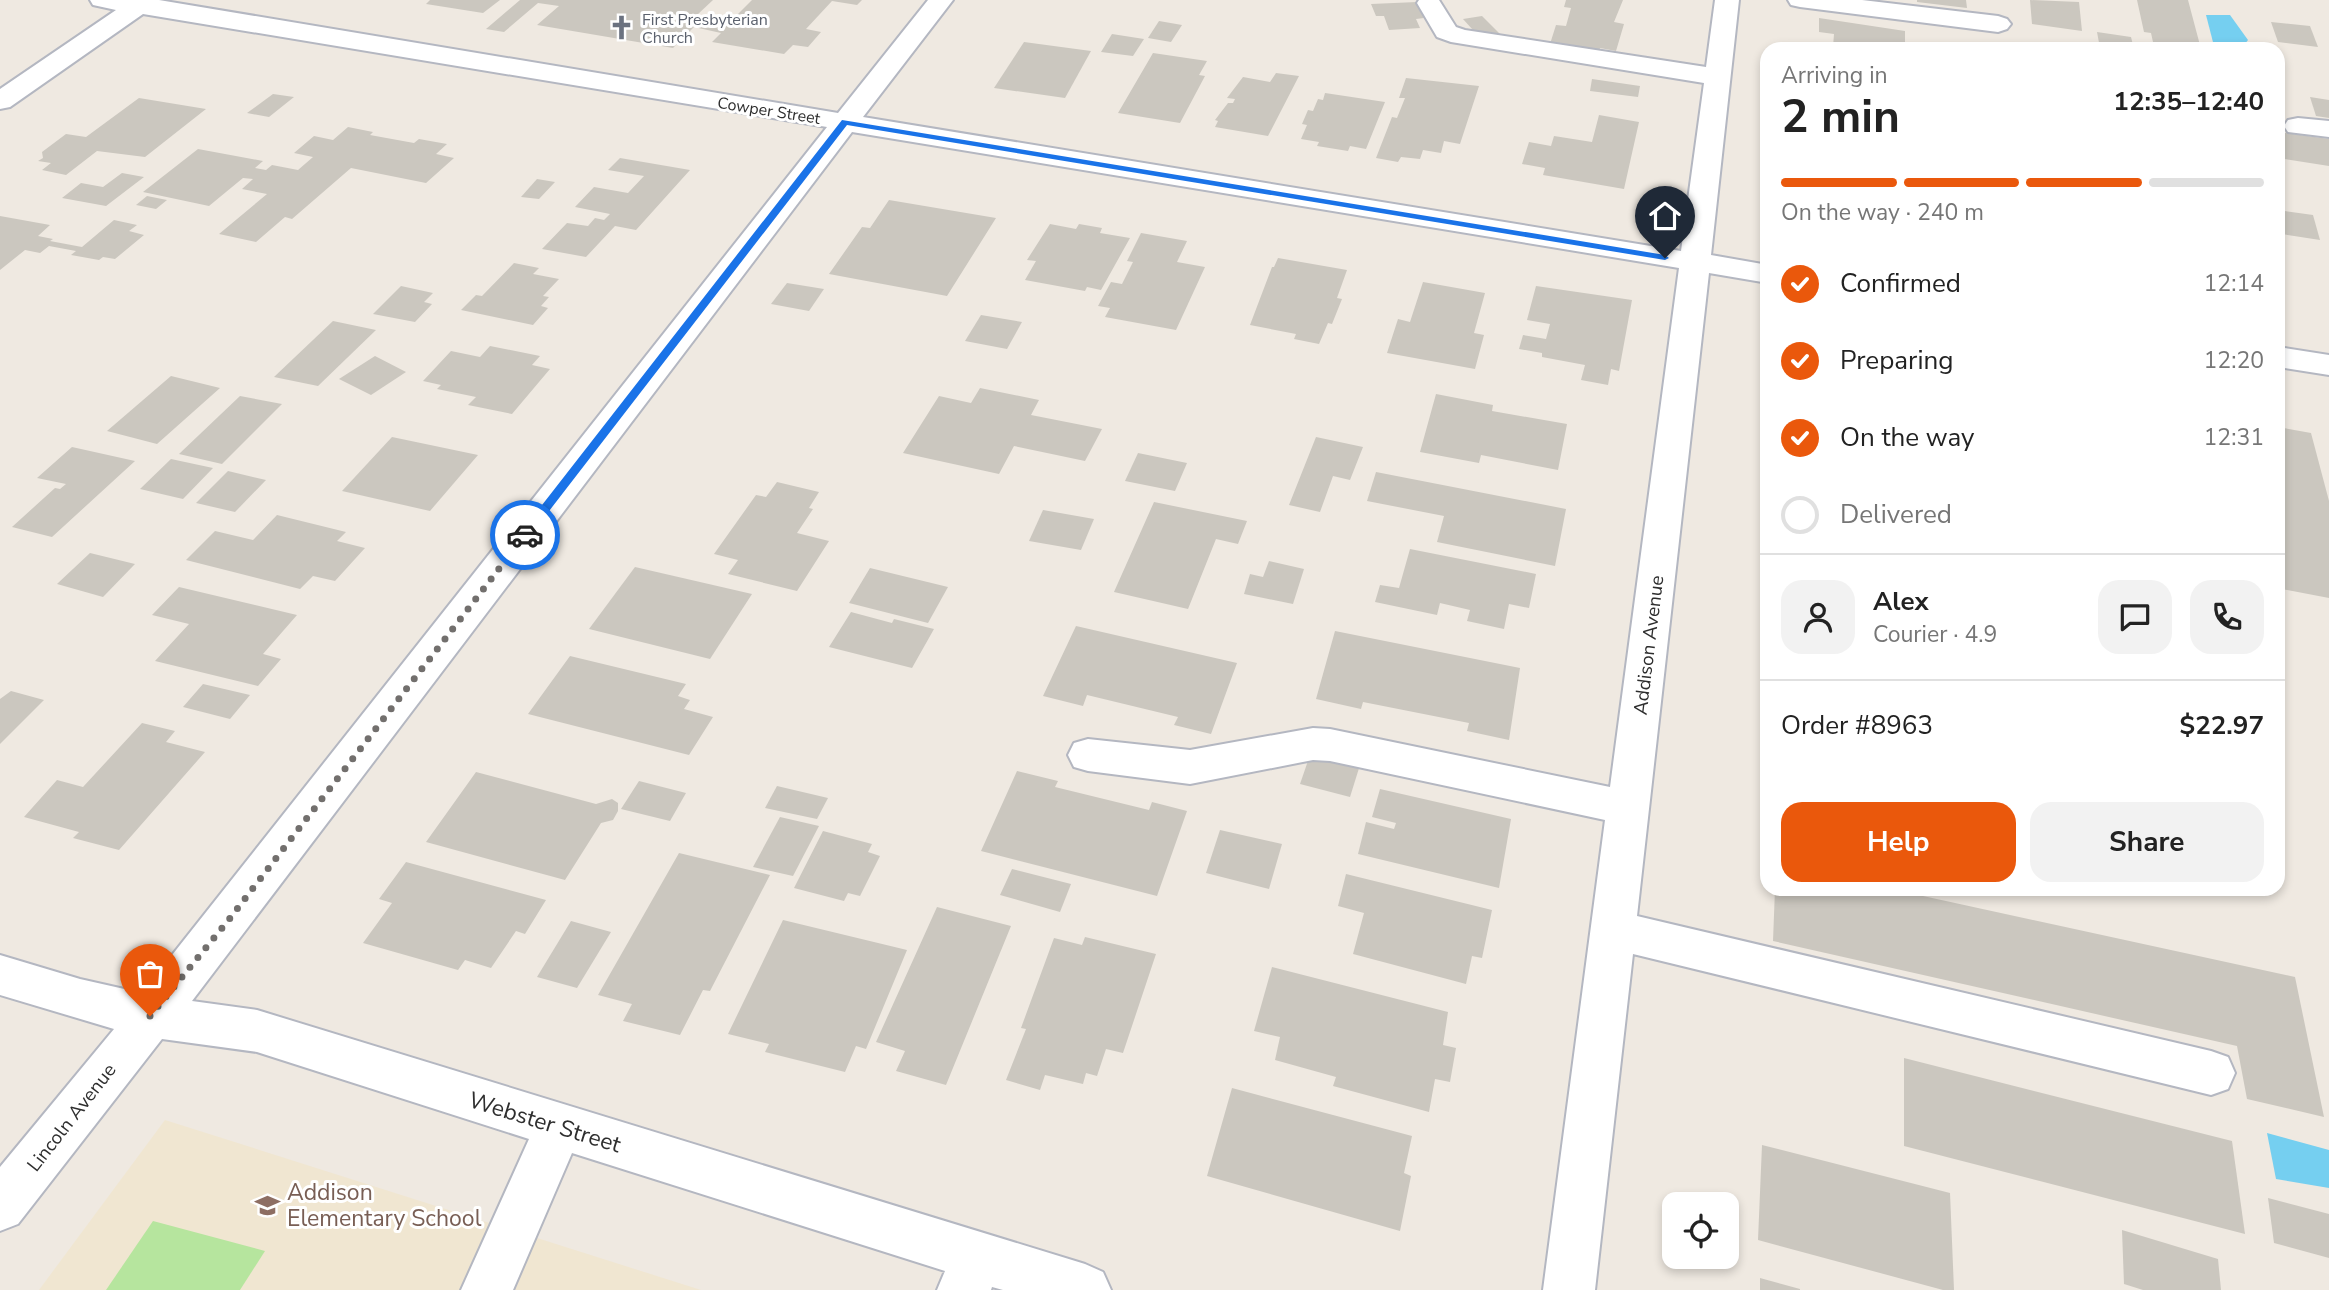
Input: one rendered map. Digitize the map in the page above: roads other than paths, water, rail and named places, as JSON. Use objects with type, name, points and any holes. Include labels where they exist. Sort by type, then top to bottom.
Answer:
[{"type":"street","name":"Cowper Street","points":[[102,0],[142,3],[261,26],[1760,273]]},
{"type":"street","name":"Lincoln Avenue","points":[[0,1206],[227,922],[941,0]]},
{"type":"street","name":"Addison Avenue","points":[[1569,1290],[1727,0]]},
{"type":"street","points":[[1800,0],[1998,24]]},
{"type":"street","points":[[0,101],[142,3]]},
{"type":"street","points":[[1429,3],[1446,32],[1460,37],[1718,77]]},
{"type":"street","points":[[261,26],[287,8]]},
{"type":"street","points":[[2298,126],[2329,129]]},
{"type":"street","points":[[2285,358],[2329,365]]},
{"type":"street","points":[[1088,755],[1190,767],[1313,744],[1330,745],[1628,808]]},
{"type":"street","points":[[1613,930],[2211,1073]]},
{"type":"street","name":"Webster Street","points":[[0,975],[80,1000],[150,1016],[257,1031],[559,1126],[971,1274],[1085,1290]]},
{"type":"street","points":[[487,1290],[559,1126]]},
{"type":"water","points":[[2206,15],[2230,15],[2248,40],[2246,42],[2213,42]]},
{"type":"water","points":[[2267,1133],[2329,1150],[2329,1188],[2276,1179]]},
{"type":"place","name":"First Presbyterian Church","points":[[622,28]]},
{"type":"place","name":"Addison Elementary School","points":[[267,1205]]}]
